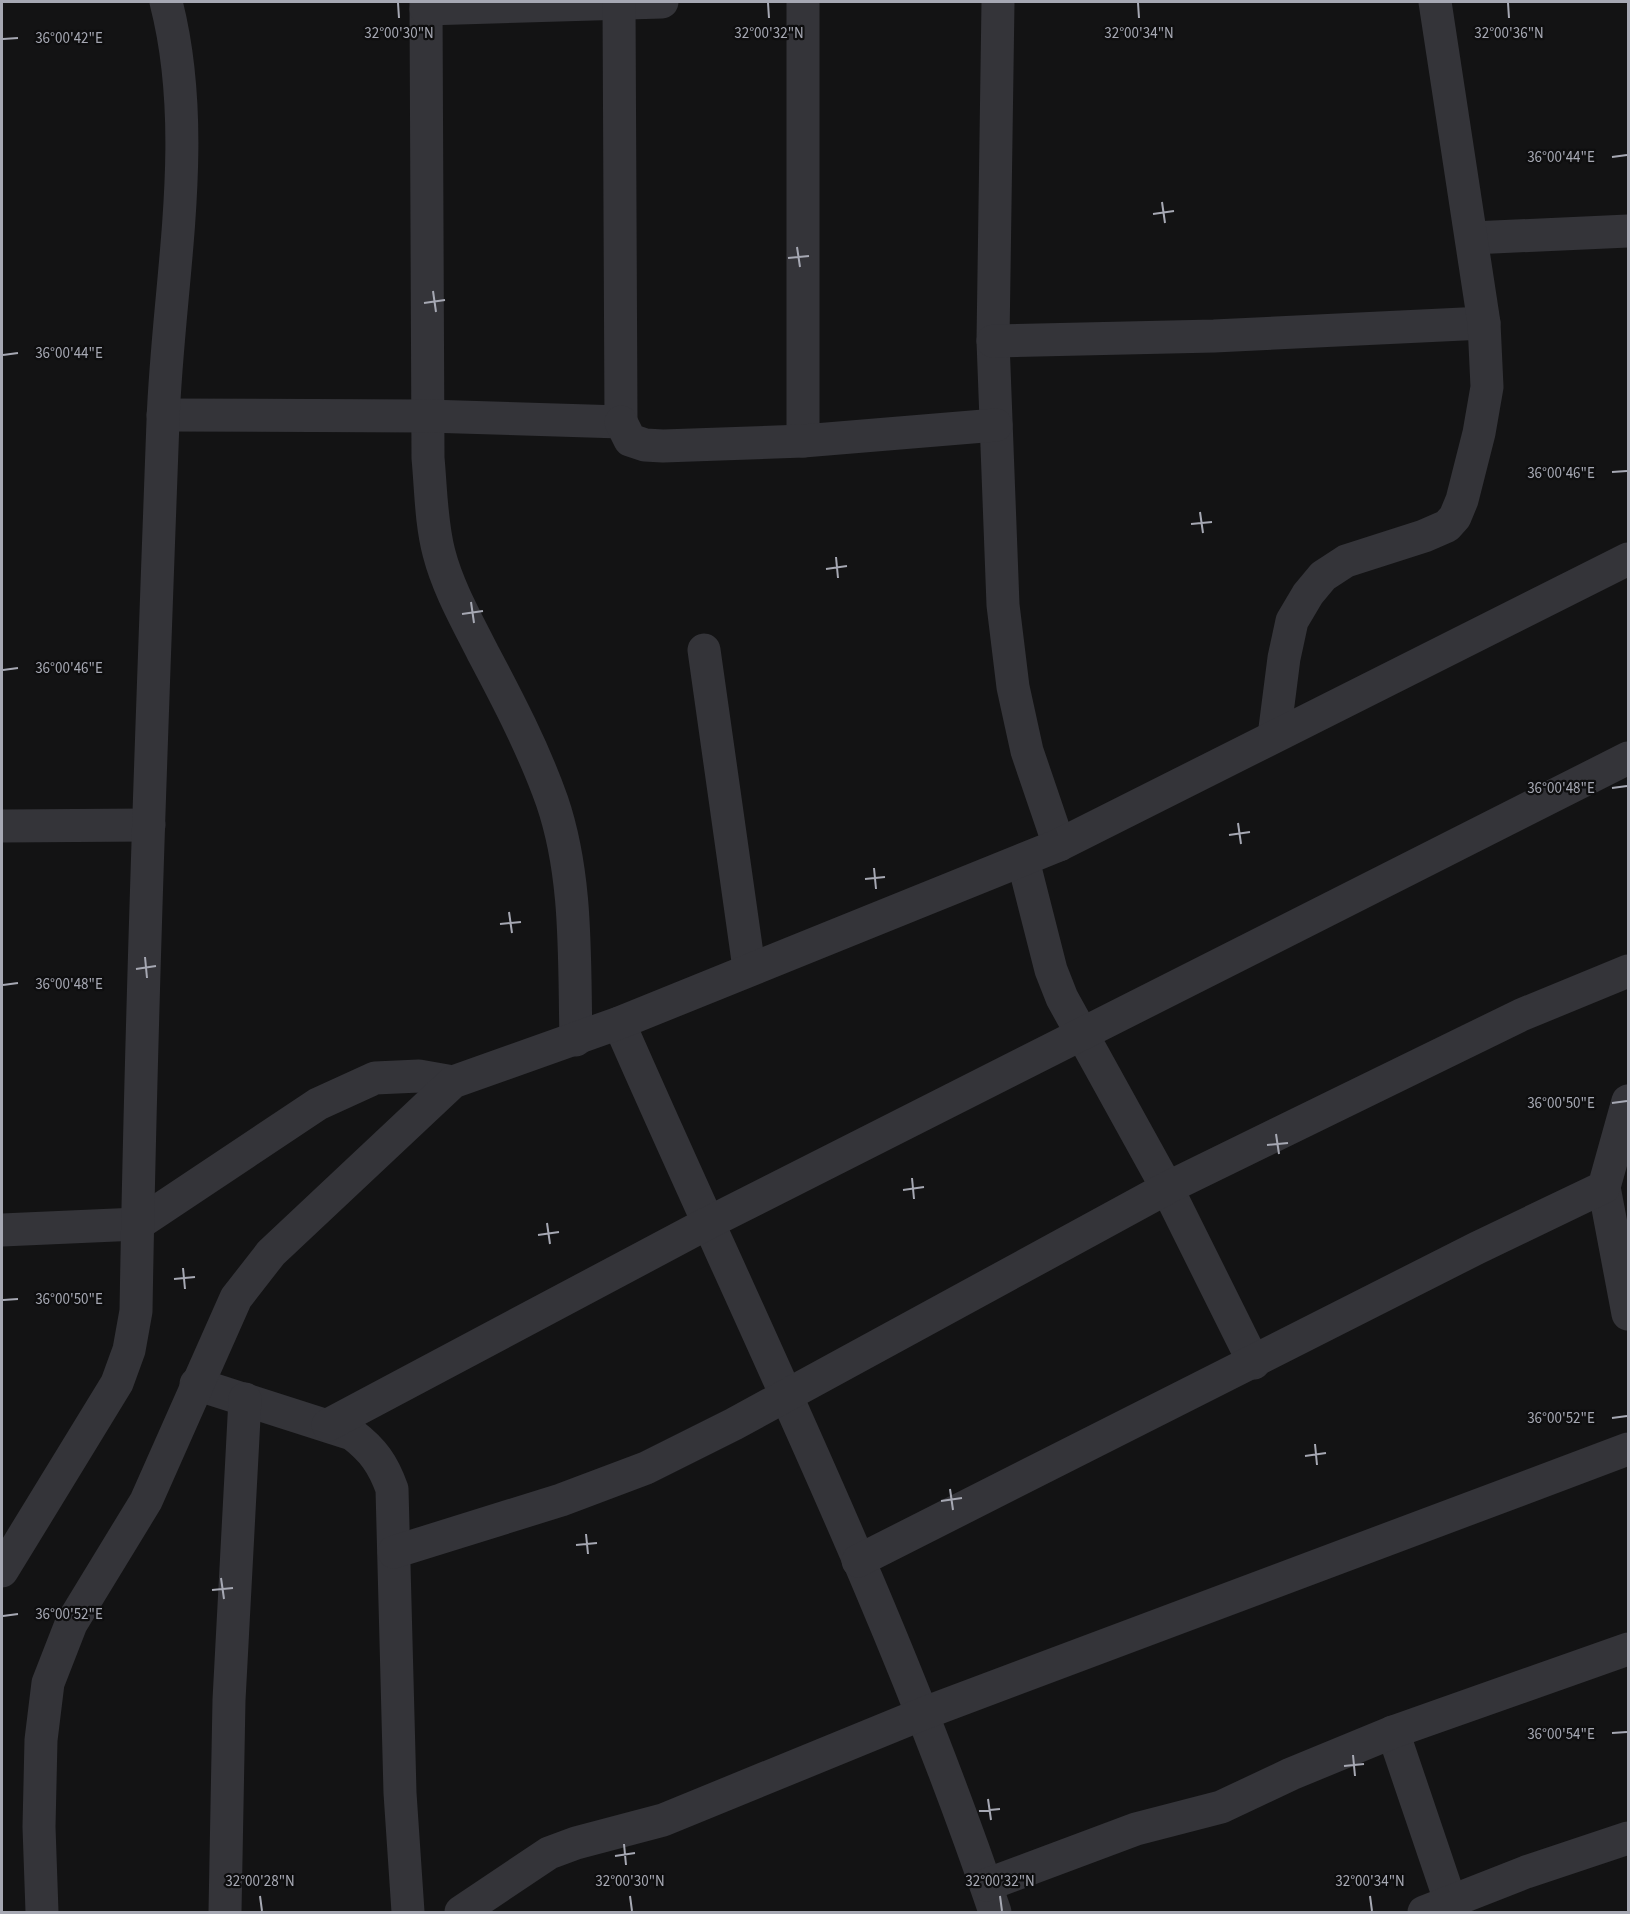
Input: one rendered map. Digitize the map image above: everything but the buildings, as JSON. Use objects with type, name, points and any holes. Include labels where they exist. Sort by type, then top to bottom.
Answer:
[{"type":"street","points":[[2,1571],[117,1383],[129,1350],[136,1311],[163,416],[178,217],[182,90],[175,34],[166,2]]},
{"type":"street","points":[[576,1040],[572,900],[567,857],[548,790],[512,707],[455,598],[439,553],[428,458],[426,5],[662,2]]},
{"type":"street","points":[[803,2],[804,441]]},
{"type":"street","points":[[998,2],[993,341],[1003,605],[1013,687],[1027,751],[1059,844]]},
{"type":"street","points":[[1274,736],[1284,658],[1292,621],[1323,576],[1346,561],[1424,536],[1446,526],[1455,517],[1468,481],[1487,387],[1484,323],[1435,2]]},
{"type":"street","points":[[619,3],[621,422],[630,440],[645,446],[804,441],[996,425]]},
{"type":"street","points":[[1472,238],[1629,231]]},
{"type":"street","points":[[993,341],[1214,336],[1484,323]]},
{"type":"street","points":[[163,416],[428,417],[621,422]]},
{"type":"street","points":[[42,1912],[39,1827],[41,1740],[48,1683],[71,1624],[146,1502],[196,1383],[236,1298],[271,1253],[453,1082],[576,1040],[1059,844],[1629,559]]},
{"type":"street","points":[[704,650],[749,968]]},
{"type":"street","points":[[327,1425],[706,1224],[1629,758]]},
{"type":"street","points":[[2,826],[149,825]]},
{"type":"street","points":[[1023,860],[1051,970],[1082,1036],[1167,1188],[1254,1363]]},
{"type":"street","points":[[394,1552],[561,1500],[646,1468],[734,1424],[1167,1188],[1521,1015],[1629,971]]},
{"type":"street","points":[[619,1023],[706,1224],[786,1394],[858,1561],[922,1714],[991,1899],[1136,1829],[1221,1807],[1291,1774],[1394,1732],[1629,1649]]},
{"type":"street","points":[[2,1230],[138,1224],[318,1104],[375,1078],[419,1076],[453,1082]]},
{"type":"street","points":[[1629,1101],[1604,1187],[1629,1314]]},
{"type":"street","points":[[858,1561],[1254,1363],[1477,1248],[1604,1187]]},
{"type":"street","points":[[196,1383],[352,1434],[368,1446],[383,1464],[392,1489],[400,1792],[408,1912]]},
{"type":"street","points":[[225,1912],[229,1700],[245,1399]]},
{"type":"street","points":[[461,1912],[549,1853],[576,1843],[663,1820],[922,1714],[1629,1449]]},
{"type":"street","points":[[1394,1732],[1443,1909],[1526,1872],[1629,1838]]}]
